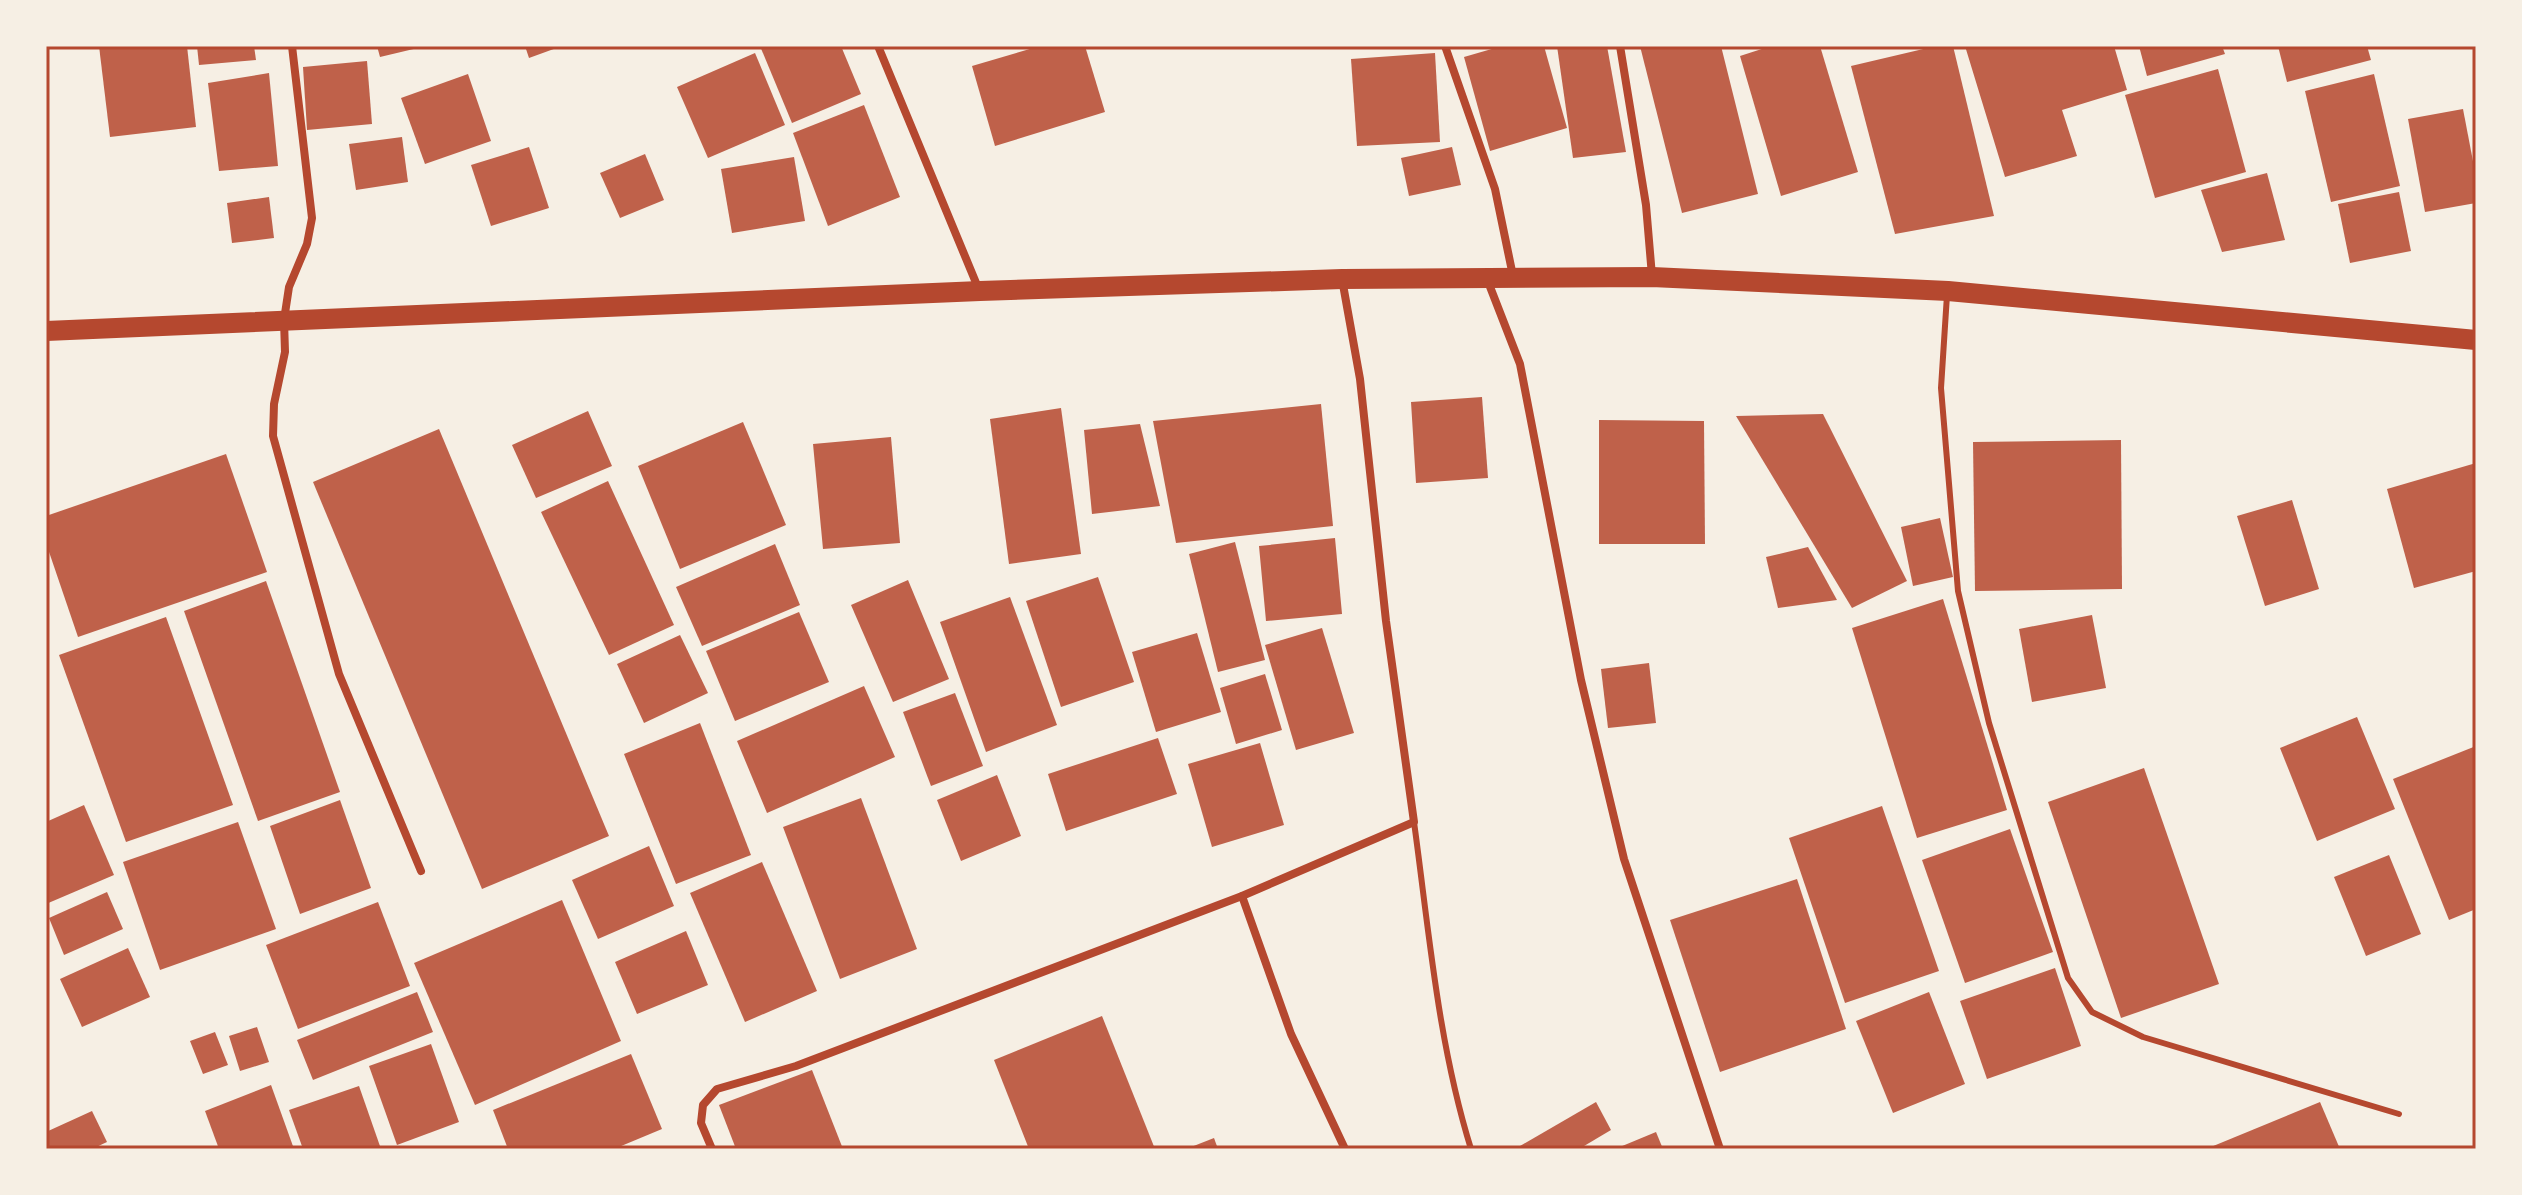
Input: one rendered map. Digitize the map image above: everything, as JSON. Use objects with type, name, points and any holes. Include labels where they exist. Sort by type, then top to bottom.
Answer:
[{"type":"main road","points":[[46,331],[980,291],[1342,279],[1652,277],[1948,291],[2476,340]]},
{"type":"street","points":[[292,46],[312,218],[307,244],[289,287],[284,320],[285,352],[274,404],[273,436],[339,674],[421,871]]},
{"type":"street","points":[[878,46],[980,291]]},
{"type":"street","points":[[1445,46],[1495,189],[1514,277]]},
{"type":"street","points":[[1620,46],[1646,205],[1652,277]]},
{"type":"street","points":[[1487,278],[1520,364],[1581,680],[1624,859],[1720,1149]]},
{"type":"street","points":[[712,1149],[701,1123],[703,1105],[717,1089],[796,1066],[1242,896],[1414,822],[1386,621],[1360,379],[1342,279]]},
{"type":"street","points":[[1242,896],[1291,1034],[1345,1149]]},
{"type":"lane","points":[[1948,291],[1941,388],[1958,591],[1989,723],[2068,978],[2092,1012],[2143,1037],[2399,1114]]},
{"type":"lane","points":[[1414,822],[1456,1102],[1471,1149]]},
{"type":"building","points":[[99,46],[187,46],[196,127],[110,137]]},
{"type":"building","points":[[197,46],[254,46],[256,60],[199,65]]},
{"type":"building","points":[[377,46],[422,46],[422,47],[380,57]]},
{"type":"building","points":[[525,46],[562,46],[529,58]]},
{"type":"building","points":[[760,46],[841,46],[861,94],[792,123]]},
{"type":"building","points":[[1040,46],[1085,46],[1105,112],[995,146],[972,66]]},
{"type":"building","points":[[1502,46],[1544,46],[1567,128],[1490,151],[1464,57]]},
{"type":"building","points":[[1557,46],[1607,46],[1626,152],[1573,158]]},
{"type":"building","points":[[1640,46],[1721,46],[1758,194],[1682,213]]},
{"type":"building","points":[[1771,46],[1820,46],[1858,172],[1781,196],[1740,56]]},
{"type":"building","points":[[1936,46],[1953,46],[1994,216],[1895,234],[1851,66]]},
{"type":"building","points":[[1965,46],[2114,46],[2127,90],[2062,110],[2077,156],[2005,177]]},
{"type":"building","points":[[2139,46],[2222,46],[2225,54],[2147,76]]},
{"type":"building","points":[[2278,46],[2367,46],[2371,60],[2287,82]]},
{"type":"building","points":[[755,53],[785,125],[708,158],[677,87]]},
{"type":"building","points":[[1435,53],[1440,142],[1357,146],[1351,59]]},
{"type":"building","points":[[367,61],[372,124],[307,130],[303,67]]},
{"type":"building","points":[[2218,69],[2246,172],[2155,198],[2125,95]]},
{"type":"building","points":[[269,73],[278,166],[219,171],[208,83]]},
{"type":"building","points":[[468,74],[491,141],[425,164],[401,98]]},
{"type":"building","points":[[2374,74],[2400,186],[2331,202],[2305,91]]},
{"type":"building","points":[[864,105],[900,197],[828,226],[793,133]]},
{"type":"building","points":[[2463,109],[2476,177],[2476,203],[2425,212],[2408,119]]},
{"type":"building","points":[[402,137],[408,182],[356,190],[349,144]]},
{"type":"building","points":[[529,147],[549,208],[491,226],[471,165]]},
{"type":"building","points":[[1452,147],[1461,185],[1409,196],[1401,158]]},
{"type":"building","points":[[645,154],[664,200],[620,218],[600,173]]},
{"type":"building","points":[[794,157],[805,221],[732,233],[721,169]]},
{"type":"building","points":[[2267,173],[2285,240],[2222,252],[2201,190]]},
{"type":"building","points":[[2399,192],[2411,251],[2350,263],[2338,204]]},
{"type":"building","points":[[269,197],[274,238],[232,243],[227,203]]},
{"type":"building","points":[[1482,397],[1488,478],[1416,483],[1411,402]]},
{"type":"building","points":[[1321,404],[1333,526],[1176,543],[1153,421]]},
{"type":"building","points":[[1061,408],[1081,554],[1009,564],[990,419]]},
{"type":"building","points":[[588,411],[612,466],[536,498],[512,445]]},
{"type":"building","points":[[1823,414],[1907,581],[1852,608],[1736,416]]},
{"type":"building","points":[[1599,420],[1704,421],[1705,544],[1599,544]]},
{"type":"building","points":[[743,422],[786,525],[680,569],[638,466]]},
{"type":"building","points":[[1140,424],[1160,506],[1092,514],[1084,430]]},
{"type":"building","points":[[439,429],[609,836],[482,889],[313,482]]},
{"type":"building","points":[[891,437],[900,543],[823,549],[813,444]]},
{"type":"building","points":[[2121,440],[2122,589],[1975,591],[1973,442]]},
{"type":"building","points":[[226,454],[267,572],[78,637],[46,543],[46,516]]},
{"type":"building","points":[[2476,463],[2476,571],[2414,588],[2387,489]]},
{"type":"building","points":[[608,481],[674,625],[609,655],[541,512]]},
{"type":"building","points":[[2292,500],[2319,589],[2265,606],[2237,516]]},
{"type":"building","points":[[1940,518],[1953,577],[1913,586],[1901,527]]},
{"type":"building","points":[[1335,538],[1342,614],[1266,621],[1259,546]]},
{"type":"building","points":[[1235,542],[1265,660],[1218,672],[1189,554]]},
{"type":"building","points":[[775,544],[800,605],[702,646],[676,587]]},
{"type":"building","points":[[1808,547],[1837,600],[1778,608],[1766,557]]},
{"type":"building","points":[[1098,577],[1134,682],[1061,707],[1026,601]]},
{"type":"building","points":[[908,580],[949,679],[893,702],[851,605]]},
{"type":"building","points":[[266,581],[340,792],[258,821],[184,611]]},
{"type":"building","points":[[1010,597],[1057,725],[986,752],[940,622]]},
{"type":"building","points":[[1943,599],[2007,810],[1917,838],[1852,628]]},
{"type":"building","points":[[799,612],[829,682],[735,721],[706,651]]},
{"type":"building","points":[[2092,615],[2106,688],[2032,702],[2019,629]]},
{"type":"building","points":[[166,617],[233,805],[126,842],[59,655]]},
{"type":"building","points":[[1322,628],[1354,733],[1296,750],[1265,645]]},
{"type":"building","points":[[1197,633],[1221,712],[1156,732],[1132,652]]},
{"type":"building","points":[[680,635],[708,693],[644,723],[617,664]]},
{"type":"building","points":[[1649,663],[1656,723],[1608,728],[1601,669]]},
{"type":"building","points":[[1265,674],[1282,730],[1236,744],[1220,688]]},
{"type":"building","points":[[864,686],[895,757],[767,813],[737,741]]},
{"type":"building","points":[[955,693],[983,766],[931,786],[903,712]]},
{"type":"building","points":[[2357,717],[2395,809],[2317,841],[2280,748]]},
{"type":"building","points":[[700,723],[751,855],[676,884],[624,754]]},
{"type":"building","points":[[1158,738],[1177,794],[1066,831],[1048,774]]},
{"type":"building","points":[[1260,743],[1284,825],[1212,847],[1188,764]]},
{"type":"building","points":[[2476,746],[2476,909],[2449,920],[2393,779]]},
{"type":"building","points":[[2144,768],[2219,984],[2121,1018],[2048,802]]},
{"type":"building","points":[[997,775],[1021,836],[961,861],[937,800]]},
{"type":"building","points":[[861,798],[917,949],[840,979],[783,827]]},
{"type":"building","points":[[340,800],[371,888],[300,914],[270,826]]},
{"type":"building","points":[[84,805],[114,875],[46,904],[46,822]]},
{"type":"building","points":[[1882,806],[1939,971],[1845,1003],[1789,838]]},
{"type":"building","points":[[238,822],[276,929],[160,970],[123,862]]},
{"type":"building","points":[[2010,829],[2053,952],[1965,983],[1922,860]]},
{"type":"building","points":[[649,846],[674,906],[598,939],[572,880]]},
{"type":"building","points":[[2389,855],[2421,934],[2366,956],[2334,877]]},
{"type":"building","points":[[762,862],[817,991],[745,1022],[690,893]]},
{"type":"building","points":[[1797,879],[1846,1029],[1720,1072],[1670,920]]},
{"type":"building","points":[[107,892],[123,929],[64,955],[49,918]]},
{"type":"building","points":[[562,900],[621,1041],[475,1105],[414,963]]},
{"type":"building","points":[[378,902],[410,986],[298,1029],[266,945]]},
{"type":"building","points":[[686,931],[708,985],[637,1014],[615,962]]},
{"type":"building","points":[[128,948],[150,997],[82,1027],[60,979]]},
{"type":"building","points":[[2055,968],[2081,1046],[1987,1079],[1960,1001]]},
{"type":"building","points":[[417,992],[433,1032],[313,1080],[297,1040]]},
{"type":"building","points":[[1929,992],[1965,1084],[1893,1113],[1856,1021]]},
{"type":"building","points":[[1102,1016],[1155,1149],[1029,1149],[994,1060]]},
{"type":"building","points":[[257,1027],[269,1062],[240,1071],[229,1036]]},
{"type":"building","points":[[215,1032],[228,1065],[203,1074],[190,1041]]},
{"type":"building","points":[[431,1044],[459,1122],[397,1145],[369,1066]]},
{"type":"building","points":[[631,1054],[662,1129],[614,1149],[508,1149],[493,1110]]},
{"type":"building","points":[[812,1070],[843,1149],[736,1149],[719,1105]]},
{"type":"building","points":[[271,1085],[294,1149],[219,1149],[205,1111]]},
{"type":"building","points":[[359,1086],[381,1149],[303,1149],[289,1110]]},
{"type":"building","points":[[1596,1102],[1611,1130],[1579,1149],[1522,1149],[1520,1146]]},
{"type":"building","points":[[2320,1102],[2340,1149],[2206,1149]]},
{"type":"building","points":[[92,1111],[107,1142],[92,1149],[46,1149],[46,1132]]},
{"type":"building","points":[[1656,1132],[1663,1149],[1615,1149]]},
{"type":"building","points":[[1214,1138],[1218,1149],[1186,1149]]}]
